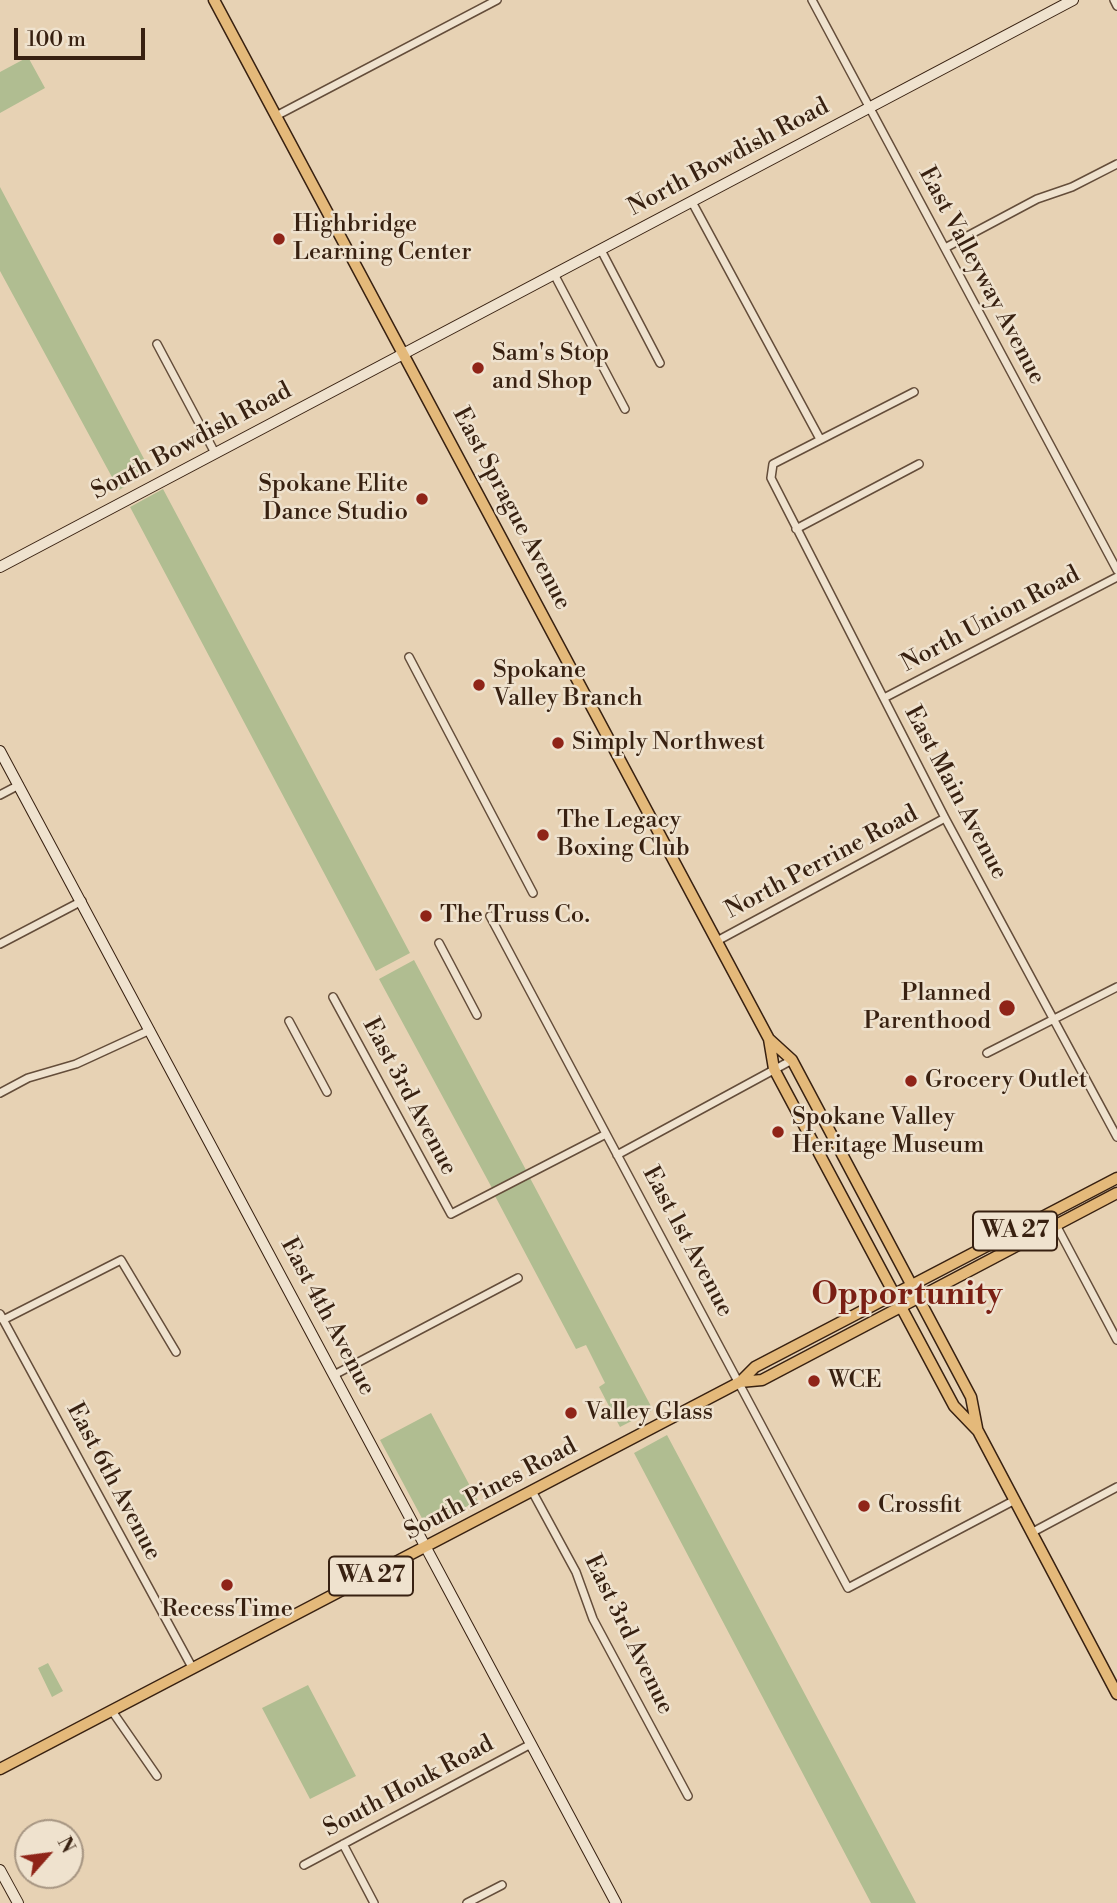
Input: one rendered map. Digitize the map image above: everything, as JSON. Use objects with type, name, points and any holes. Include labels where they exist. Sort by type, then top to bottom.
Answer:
[{"type":"main road","name":"East Sprague Avenue","points":[[214,0],[769,1039],[774,1069],[954,1406],[978,1431],[1117,1694]]},
{"type":"main road","name":"East Sprague Avenue","points":[[769,1039],[792,1060],[920,1297],[971,1397],[978,1431]]},
{"type":"main road","name":"WA 27","points":[[913,1284],[1117,1178]]},
{"type":"main road","name":"WA 27","points":[[920,1297],[1117,1193]]},
{"type":"main road","name":"South Pines Road","points":[[0,1769],[740,1382],[755,1367],[913,1284]]},
{"type":"main road","name":"South Pines Road","points":[[740,1382],[762,1380],[920,1297]]},
{"type":"street","points":[[276,116],[497,0]]},
{"type":"street","name":"East Valleyway Avenue","points":[[812,0],[1117,570]]},
{"type":"street","name":"North Bowdish Road","points":[[403,353],[1073,0]]},
{"type":"street","points":[[1114,0],[1117,6]]},
{"type":"street","points":[[945,248],[1037,199],[1072,187],[1117,164]]},
{"type":"street","points":[[692,202],[820,439],[830,437],[914,392]]},
{"type":"street","points":[[601,250],[660,363]]},
{"type":"street","points":[[554,274],[625,409]]},
{"type":"street","points":[[157,344],[215,453]]},
{"type":"street","name":"South Bowdish Road","points":[[0,568],[403,353]]},
{"type":"street","name":"East Main Avenue","points":[[820,439],[773,464],[771,478],[945,818],[1117,1136]]},
{"type":"street","points":[[796,529],[919,464]]},
{"type":"street","name":"North Union Road","points":[[884,698],[1117,576]]},
{"type":"street","points":[[409,657],[533,893]]},
{"type":"street","name":"East 4th Avenue","points":[[0,751],[616,1903]]},
{"type":"street","points":[[0,795],[19,785]]},
{"type":"street","name":"North Perrine Road","points":[[717,941],[945,818]]},
{"type":"street","points":[[0,944],[82,901]]},
{"type":"street","name":"East 1st Avenue","points":[[490,916],[848,1588],[1015,1500]]},
{"type":"street","points":[[439,943],[477,1015]]},
{"type":"street","points":[[988,1053],[1117,987]]},
{"type":"street","name":"East 3rd Avenue","points":[[333,998],[451,1214],[606,1134]]},
{"type":"street","points":[[289,1021],[327,1092]]},
{"type":"street","points":[[0,1093],[28,1078],[76,1064],[150,1030]]},
{"type":"street","points":[[617,1155],[792,1060]]},
{"type":"street","points":[[1056,1225],[1117,1340]]},
{"type":"street","points":[[2,1317],[121,1260],[176,1352]]},
{"type":"street","points":[[334,1376],[518,1278]]},
{"type":"street","name":"East 6th Avenue","points":[[2,1317],[193,1669]]},
{"type":"street","points":[[1031,1533],[1117,1487]]},
{"type":"street","name":"East 3rd Avenue","points":[[532,1491],[576,1573],[593,1619],[688,1796]]},
{"type":"street","points":[[112,1711],[157,1776]]},
{"type":"street","name":"South Houk Road","points":[[304,1865],[531,1744]]},
{"type":"street","points":[[343,1844],[374,1903]]},
{"type":"street","points":[[0,1870],[18,1903]]},
{"type":"street","points":[[467,1903],[502,1885]]},
{"type":"green space","points":[[28,57],[45,88],[0,113],[0,72]]},
{"type":"green space","points":[[0,187],[151,472],[119,490],[0,271]]},
{"type":"green space","points":[[163,489],[410,953],[376,971],[130,507]]},
{"type":"green space","points":[[414,960],[526,1170],[492,1188],[379,979]]},
{"type":"green space","points":[[530,1178],[653,1410],[620,1427],[599,1387],[605,1383],[586,1345],[576,1349],[495,1196]]},
{"type":"green space","points":[[431,1413],[478,1501],[429,1525],[424,1522],[380,1440]]},
{"type":"green space","points":[[667,1435],[916,1903],[871,1903],[634,1453]]},
{"type":"green space","points":[[48,1663],[63,1691],[52,1697],[38,1668]]},
{"type":"green space","points":[[308,1685],[356,1776],[310,1799],[262,1708]]},
{"type":"place","name":"Highbridge Learning Center","points":[[279,239]]},
{"type":"place","name":"Sam's Stop and Shop","points":[[478,368]]},
{"type":"place","name":"Spokane Elite Dance Studio","points":[[422,499]]},
{"type":"place","name":"Spokane Valley Branch","points":[[479,685]]},
{"type":"place","name":"Simply Northwest","points":[[558,743]]},
{"type":"place","name":"The Legacy Boxing Club","points":[[543,835]]},
{"type":"place","name":"The Truss Co.","points":[[426,916]]},
{"type":"place","name":"Planned Parenthood","points":[[1007,1008]]},
{"type":"place","name":"Grocery Outlet","points":[[911,1081]]},
{"type":"place","name":"Spokane Valley Heritage Museum","points":[[778,1132]]},
{"type":"place","name":"WCE","points":[[814,1381]]},
{"type":"place","name":"Valley Glass","points":[[571,1413]]},
{"type":"place","name":"Crossfit","points":[[864,1506]]},
{"type":"place","name":"RecessTime","points":[[227,1585]]},
{"type":"district","name":"Opportunity","points":[[907,1296]]}]
